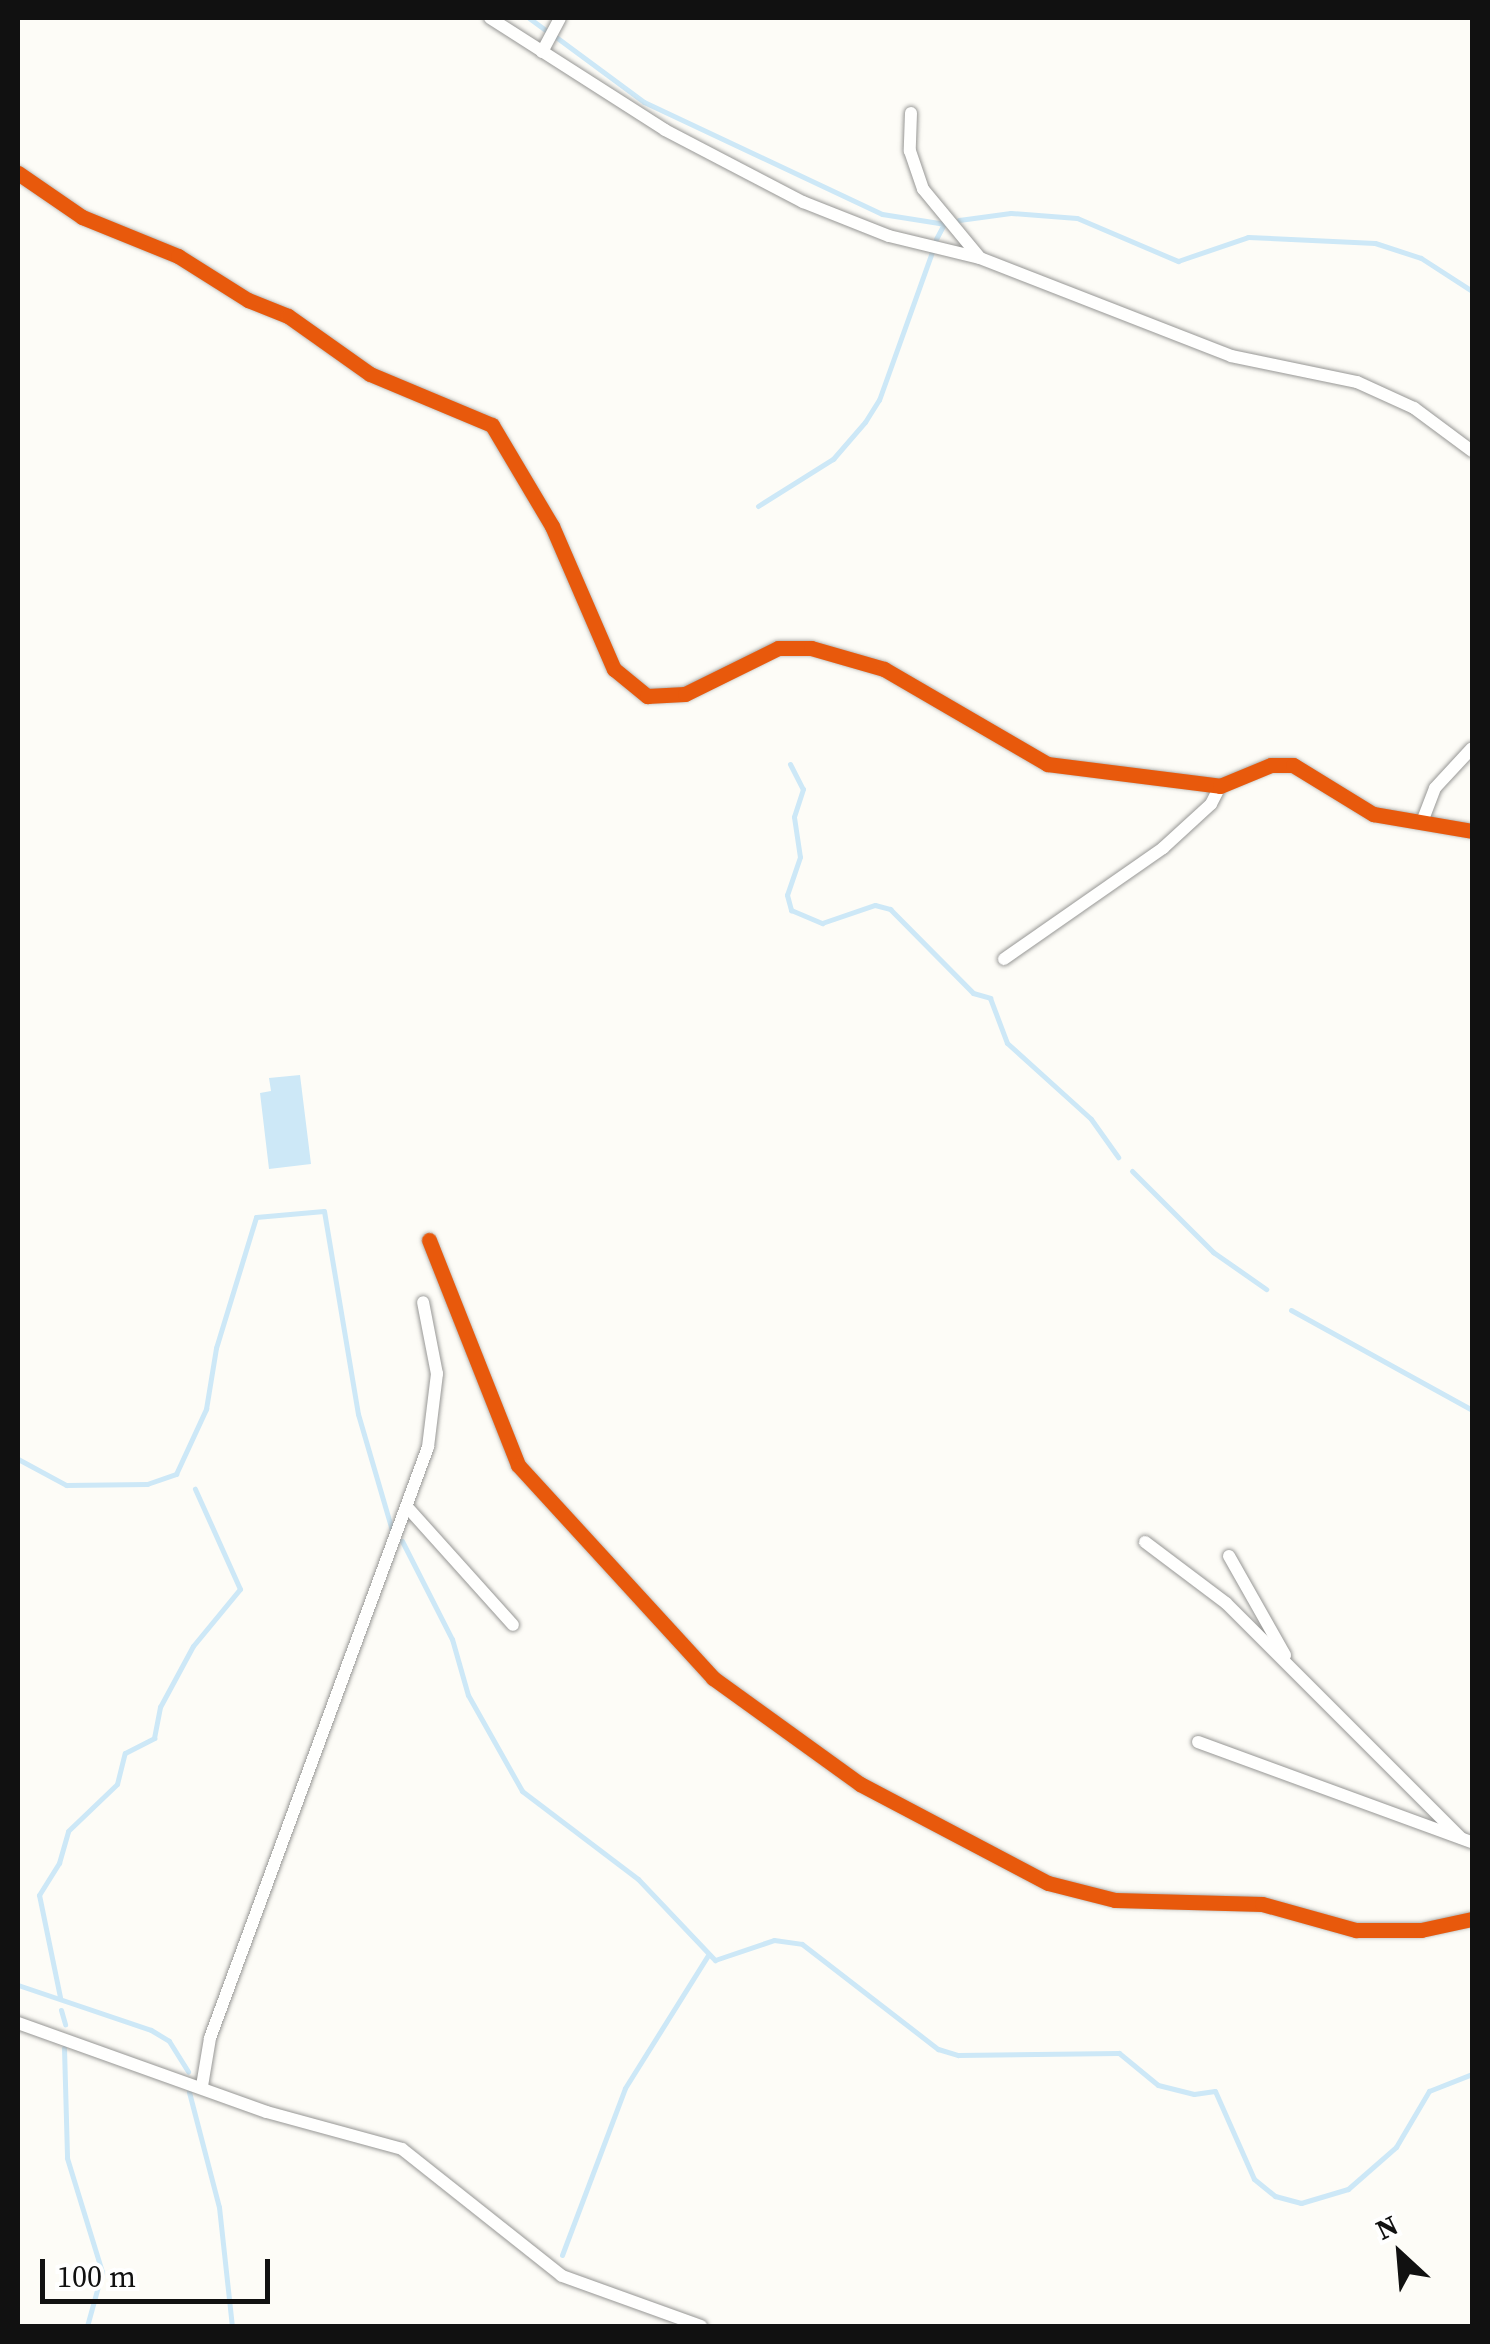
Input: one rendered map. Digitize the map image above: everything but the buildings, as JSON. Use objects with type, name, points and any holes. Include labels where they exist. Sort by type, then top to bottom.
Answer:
[{"type":"street","points":[[490,18],[665,130],[802,202],[889,236],[980,258],[1231,356],[1357,382],[1414,408],[1472,451]]},
{"type":"street","points":[[542,52],[560,18]]},
{"type":"street","points":[[911,113],[910,151],[924,189],[980,258]]},
{"type":"street","points":[[18,173],[82,217],[178,256],[248,300],[288,316],[370,374],[492,425],[552,526],[614,668],[647,696],[685,694],[778,648],[812,648],[884,669],[1047,764],[1220,786],[1271,765],[1293,765],[1373,814],[1472,831]]},
{"type":"street","points":[[1422,822],[1435,788],[1472,748]]},
{"type":"street","points":[[1004,958],[1163,848],[1211,804],[1220,786]]},
{"type":"street","points":[[429,1240],[518,1465],[714,1678],[860,1784],[1048,1883],[1114,1900],[1262,1904],[1356,1930],[1420,1930],[1472,1919]]},
{"type":"street","points":[[202,2086],[210,2038],[408,1508],[436,1401],[422,1302]]},
{"type":"street","points":[[408,1508],[513,1626]]},
{"type":"street","points":[[1145,1542],[1226,1603],[1467,1840]]},
{"type":"street","points":[[1229,1556],[1294,1670]]},
{"type":"street","points":[[1198,1742],[1467,1840]]},
{"type":"street","points":[[18,2023],[402,2149],[562,2276],[700,2326]]},
{"type":"water","points":[[300,1075],[311,1164],[269,1169],[260,1093],[271,1091],[269,1078]]},
{"type":"waterway","points":[[529,18],[547,31]]},
{"type":"waterway","points":[[556,37],[644,102],[882,214],[945,224]]},
{"type":"waterway","points":[[959,220],[1011,213],[1077,218],[1178,261],[1248,237],[1375,243],[1421,258],[1472,291]]},
{"type":"waterway","points":[[936,239],[944,224]]},
{"type":"waterway","points":[[758,506],[833,459],[865,422],[879,400],[932,252]]},
{"type":"waterway","points":[[790,764],[803,789],[794,817],[800,857],[787,895],[791,910],[822,923],[875,905],[890,909],[973,993],[990,998],[1007,1043],[1091,1119],[1118,1157]]},
{"type":"waterway","points":[[1132,1171],[1213,1252],[1266,1289]]},
{"type":"waterway","points":[[18,1459],[66,1485],[147,1484],[176,1474],[206,1409],[216,1348],[256,1217],[324,1211],[358,1414],[392,1530]]},
{"type":"waterway","points":[[1291,1310],[1472,1410]]},
{"type":"waterway","points":[[60,1997],[39,1895],[59,1863],[68,1831],[117,1784],[125,1753],[154,1738],[160,1707],[193,1646],[240,1589],[195,1489]]},
{"type":"waterway","points":[[402,1541],[452,1639],[468,1695],[522,1791],[638,1879],[715,1960],[774,1940],[802,1944],[938,2049],[958,2055],[1119,2053],[1158,2085],[1194,2094],[1215,2091],[1254,2179],[1275,2196],[1301,2203],[1348,2189],[1396,2147],[1429,2091],[1472,2074]]},
{"type":"waterway","points":[[562,2255],[625,2088],[708,1955]]},
{"type":"waterway","points":[[18,1985],[151,2030],[169,2041],[188,2072]]},
{"type":"waterway","points":[[61,2010],[65,2024]]},
{"type":"waterway","points":[[64,2048],[67,2158],[102,2272],[87,2326]]},
{"type":"waterway","points":[[189,2092],[219,2207],[232,2326]]},
{"type":"cycle path","points":[[18,173],[82,217],[178,256],[248,300],[288,316],[370,374],[492,425],[552,526],[614,669],[647,696],[685,694],[778,648],[811,648],[884,669],[1047,764],[1220,786],[1271,765],[1293,765],[1373,814],[1472,831]]},
{"type":"cycle path","points":[[429,1240],[518,1465],[713,1678],[860,1784],[1048,1883],[1115,1900],[1262,1904],[1356,1930],[1421,1930],[1472,1919]]}]
